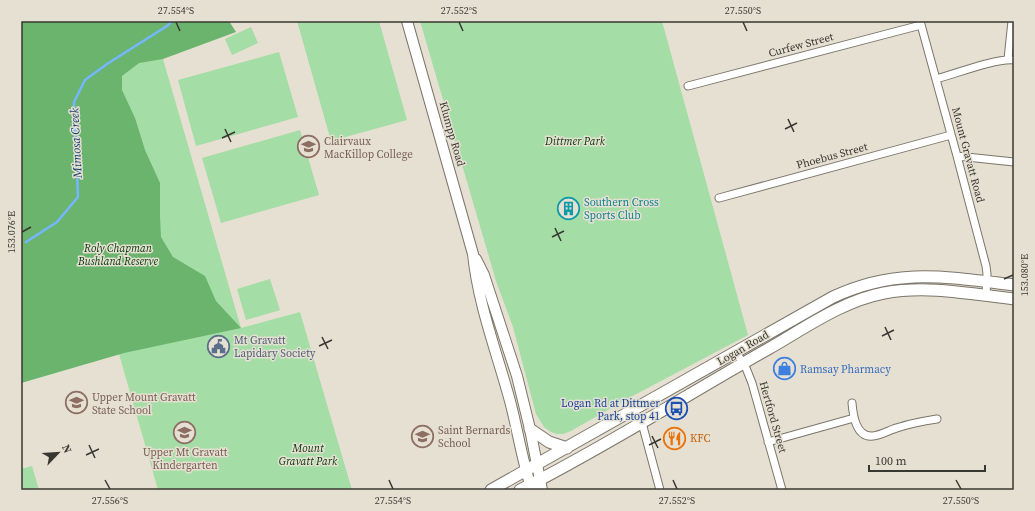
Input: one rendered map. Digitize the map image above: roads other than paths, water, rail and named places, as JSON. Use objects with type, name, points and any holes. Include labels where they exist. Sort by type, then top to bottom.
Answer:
[{"type":"main road","name":"Klumpp Road","points":[[407,21],[473,254],[475,278],[510,402],[526,470],[536,486]]},
{"type":"main road","name":"Klumpp Road","points":[[473,254],[484,275],[508,345],[522,394],[537,464],[536,486]]},
{"type":"main road","name":"Logan Road","points":[[491,490],[833,297],[858,286],[871,282],[917,276],[1014,285]]},
{"type":"main road","name":"Logan Road","points":[[520,490],[536,486],[743,363],[844,306],[869,297],[894,291],[916,289],[1014,299]]},
{"type":"main road","points":[[530,429],[550,442],[567,448]]},
{"type":"street","points":[[936,79],[1011,59],[1012,21]]},
{"type":"street","name":"Mount Gravatt Road","points":[[920,23],[986,266],[986,296]]},
{"type":"street","name":"Curfew Street","points":[[688,86],[920,23]]},
{"type":"street","name":"Phoebus Street","points":[[719,198],[951,135]]},
{"type":"street","points":[[957,156],[1014,162]]},
{"type":"street","name":"Hertford Street","points":[[736,352],[752,383],[782,490]]},
{"type":"street","points":[[852,403],[854,418],[860,432],[866,435],[873,436],[900,427],[937,419]]},
{"type":"street","points":[[768,442],[854,418]]},
{"type":"street","points":[[642,423],[660,490]]},
{"type":"waterway","name":"Mimosa Creek","points":[[26,242],[57,222],[78,197],[74,102],[85,80],[107,64],[167,26],[172,21]]},
{"type":"place","name":"Clairvaux MacKillop College","points":[[309,147]]},
{"type":"place","name":"Southern Cross Sports Club","points":[[569,208]]},
{"type":"place","name":"Mt Gravatt Lapidary Society","points":[[218,346]]},
{"type":"place","name":"Ramsay Pharmacy","points":[[784,369]]},
{"type":"place","name":"Upper Mount Gravatt State School","points":[[77,403]]},
{"type":"place","name":"Logan Rd at Dittmer Park, stop 41","points":[[676,409]]},
{"type":"place","name":"Upper Mt Gravatt Kindergarten","points":[[185,432]]},
{"type":"place","name":"Saint Bernards School","points":[[422,436]]},
{"type":"place","name":"KFC","points":[[675,438]]},
{"type":"park label","name":"Dittmer Park","points":[[575,141]]},
{"type":"park label","name":"Roly Chapman Bushland Reserve","points":[[118,254]]},
{"type":"park label","name":"Mount Gravatt Park","points":[[308,454]]}]
